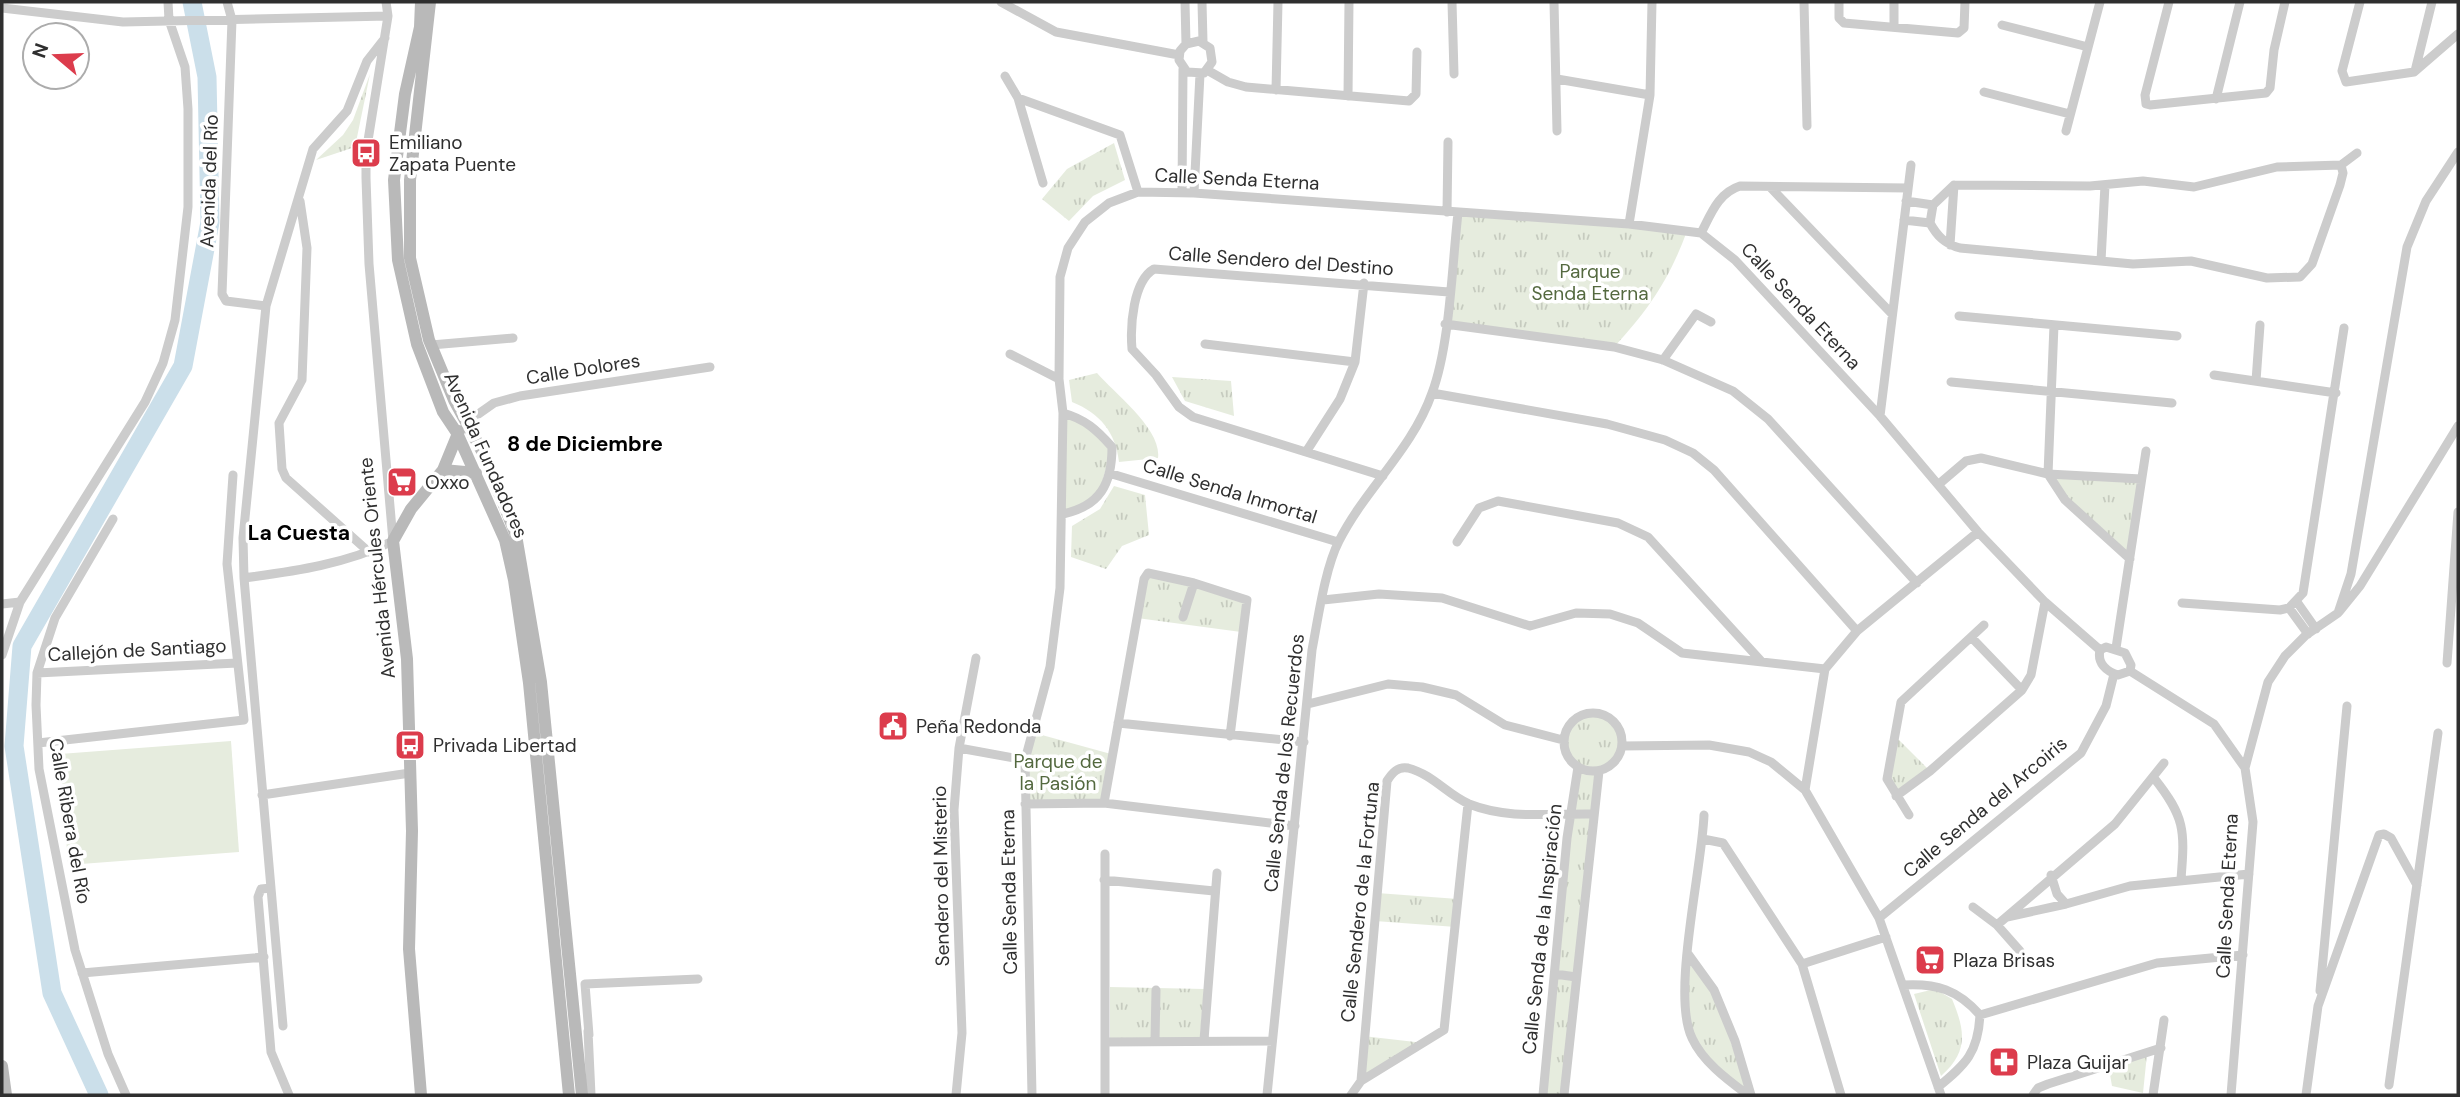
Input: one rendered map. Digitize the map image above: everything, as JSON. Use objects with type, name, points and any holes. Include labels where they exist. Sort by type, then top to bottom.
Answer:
[{"type":"main road","name":"Avenida Fundadores","points":[[421,2],[420,27],[405,94],[394,180],[398,260],[417,344],[443,412],[457,433],[505,540],[516,593],[529,682],[569,1095]]},
{"type":"main road","name":"Avenida Fundadores","points":[[430,2],[410,180],[410,258],[431,345],[483,453],[516,535],[541,682],[582,1095]]},
{"type":"main road","points":[[393,541],[411,509],[443,470],[457,433],[467,422]]},
{"type":"main road","points":[[443,470],[476,473]]},
{"type":"main road","name":"Avenida Hércules Oriente","points":[[393,541],[407,659],[411,773],[409,948],[421,1095]]},
{"type":"main road","points":[[2,1066],[6,1095]]},
{"type":"street","points":[[2,655],[20,602],[145,402],[163,363],[175,320],[188,207],[188,109],[185,67],[169,20],[168,2]]},
{"type":"street","points":[[227,2],[228,19]]},
{"type":"street","name":"Avenida Hércules Oriente","points":[[386,2],[388,16],[366,153],[366,178],[369,264],[393,541]]},
{"type":"street","points":[[1001,2],[1056,32],[1179,55]]},
{"type":"street","points":[[1182,193],[1183,69],[1179,55],[1186,44],[1185,2]]},
{"type":"street","points":[[1194,193],[1198,116],[1204,72],[1212,62],[1212,53],[1203,42],[1202,2]]},
{"type":"street","points":[[1276,90],[1278,2]]},
{"type":"street","points":[[1348,96],[1349,2]]},
{"type":"street","points":[[1452,2],[1454,74]]},
{"type":"street","points":[[1554,2],[1558,79],[1557,131]]},
{"type":"street","points":[[1629,224],[1650,95],[1651,2]]},
{"type":"street","points":[[1804,2],[1807,126]]},
{"type":"street","points":[[1839,2],[1842,22],[1962,32],[1965,2]]},
{"type":"street","points":[[1894,2],[1894,27]]},
{"type":"street","points":[[2066,131],[2100,2]]},
{"type":"street","points":[[2169,2],[2145,95],[2146,104],[2216,99],[2268,91],[2285,2]]},
{"type":"street","points":[[2216,99],[2240,2]]},
{"type":"street","points":[[2360,2],[2342,71],[2343,80],[2349,83],[2414,72],[2458,34]]},
{"type":"street","points":[[2414,72],[2432,2]]},
{"type":"street","points":[[2,8],[123,22],[388,16]]},
{"type":"street","name":"Avenida del Río","points":[[228,19],[222,294],[226,301],[266,306]]},
{"type":"street","points":[[2002,24],[2088,47]]},
{"type":"street","points":[[284,1026],[262,795],[243,538],[266,306],[313,149],[347,111],[367,61],[385,38]]},
{"type":"street","points":[[1186,44],[1203,42]]},
{"type":"street","points":[[1183,69],[1191,74],[1204,72],[1228,82],[1276,90],[1414,99],[1417,52]]},
{"type":"street","points":[[1005,76],[1018,98],[1043,183]]},
{"type":"street","points":[[1558,79],[1650,95]]},
{"type":"street","points":[[1984,92],[2070,114]]},
{"type":"street","points":[[1018,98],[1120,135],[1138,192]]},
{"type":"street","points":[[1182,115],[1198,116]]},
{"type":"street","points":[[1447,212],[1448,142]]},
{"type":"street","points":[[2338,613],[2351,574],[2407,247],[2426,201],[2458,152]]},
{"type":"street","points":[[2341,164],[2343,173],[2340,185],[2312,264],[2300,277],[2267,278],[2192,261],[2133,264],[1950,245],[1937,236],[1930,223],[1933,205],[1954,185],[2105,185],[2143,181],[2194,187],[2277,167],[2341,164],[2357,153]]},
{"type":"street","points":[[1880,416],[1911,165]]},
{"type":"street","points":[[1950,245],[1954,185]]},
{"type":"street","points":[[2101,261],[2105,185]]},
{"type":"street","points":[[1701,233],[1720,198],[1729,190],[1740,186],[1908,188]]},
{"type":"street","points":[[1770,187],[1892,314]]},
{"type":"street","name":"Calle Senda Eterna","points":[[1032,1095],[1025,760],[1050,667],[1060,588],[1063,413],[1059,379],[1060,278],[1068,248],[1093,215],[1110,203],[1138,192],[1194,193],[1629,224],[1701,233],[1735,260],[1880,416],[1978,532],[2045,602],[2100,650]]},
{"type":"street","points":[[299,196],[307,248],[302,380],[279,423],[282,470],[286,478],[369,552]]},
{"type":"street","points":[[1906,201],[1933,205]]},
{"type":"street","name":"Calle Senda de los Recuerdos","points":[[1268,1095],[1312,650],[1338,542],[1409,442],[1432,393],[1445,324],[1458,213]]},
{"type":"street","points":[[1904,220],[1930,223]]},
{"type":"street","name":"Calle Sendero del Destino","points":[[1383,476],[1183,412],[1156,374],[1132,349],[1139,284],[1154,269],[1364,283],[1449,292]]},
{"type":"street","points":[[1306,452],[1340,399],[1355,362],[1364,283]]},
{"type":"street","points":[[1663,360],[1696,314],[1712,322]]},
{"type":"street","points":[[1959,316],[2177,336]]},
{"type":"street","points":[[1445,324],[1614,347],[1663,360],[1733,391],[1768,419],[1917,583]]},
{"type":"street","points":[[2054,325],[2048,474],[2066,500],[2130,559]]},
{"type":"street","points":[[2256,381],[2260,325]]},
{"type":"street","points":[[2293,605],[2303,593],[2344,328]]},
{"type":"street","points":[[431,345],[513,338]]},
{"type":"street","points":[[1205,344],[1355,362]]},
{"type":"street","points":[[1010,354],[1059,379]]},
{"type":"street","name":"Calle Dolores","points":[[467,422],[494,403],[520,396],[710,367]]},
{"type":"street","points":[[2214,375],[2336,393]]},
{"type":"street","points":[[1951,382],[2172,403]]},
{"type":"street","points":[[1432,393],[1607,424],[1665,440],[1693,453],[1714,470],[1857,631]]},
{"type":"street","name":"Calle Senda Inmortal","points":[[1063,413],[1078,417],[1094,427],[1112,447],[1112,474],[1098,497],[1076,511],[1063,514]]},
{"type":"street","points":[[2245,768],[2268,682],[2285,656],[2312,631],[2338,613],[2360,586],[2458,426]]},
{"type":"street","points":[[2116,648],[2146,451]]},
{"type":"street","points":[[1939,485],[1966,461],[1981,458],[2048,474],[2141,479]]},
{"type":"street","name":"Calle Senda Inmortal","points":[[1112,474],[1338,542]]},
{"type":"street","name":"Callejón de Santiago","points":[[38,743],[244,720],[227,564],[233,475]]},
{"type":"street","points":[[1457,542],[1479,508],[1498,501],[1618,523],[1648,537],[1761,661]]},
{"type":"street","points":[[2447,663],[2458,512]]},
{"type":"street","name":"Calle Ribera del Río","points":[[113,519],[55,618],[37,673],[38,743],[47,811],[82,973],[108,1054],[126,1095]]},
{"type":"street","points":[[1805,790],[1825,668],[1857,631],[1978,532]]},
{"type":"street","points":[[244,578],[309,569],[369,552],[393,541]]},
{"type":"street","points":[[1104,803],[1146,575],[1155,573],[1247,600],[1230,736]]},
{"type":"street","points":[[1183,617],[1194,583]]},
{"type":"street","points":[[1323,600],[1379,594],[1442,598],[1530,626],[1576,613],[1610,614],[1637,623],[1682,653],[1825,668]]},
{"type":"street","points":[[2,604],[20,602]]},
{"type":"street","points":[[1896,796],[1930,771],[2022,690],[2031,675],[2045,602]]},
{"type":"street","points":[[2182,603],[2293,605]]},
{"type":"street","points":[[2293,605],[2312,631]]},
{"type":"street","points":[[1909,815],[1896,796],[1887,775],[1901,702],[1984,625]]},
{"type":"street","points":[[1971,637],[2022,690]]},
{"type":"street","points":[[2116,648],[2129,658],[2130,671],[2125,675],[2114,674],[2101,663],[2100,650],[2116,648]]},
{"type":"street","name":"Sendero del Misterio","points":[[957,1095],[962,1033],[954,810],[959,748],[976,658]]},
{"type":"street","name":"Callejón de Santiago","points":[[37,673],[237,663]]},
{"type":"street","name":"Calle Senda Eterna","points":[[2130,671],[2214,724],[2245,768],[2253,822],[2231,1095]]},
{"type":"street","name":"Calle Senda del Arcoiris","points":[[1879,918],[2081,752],[2106,706],[2114,674]]},
{"type":"street","points":[[1308,704],[1388,684],[1422,687],[1456,695],[1505,725],[1563,740]]},
{"type":"street","points":[[2306,1095],[2318,1006],[2347,706]]},
{"type":"street","points":[[1593,712],[1603,713],[1618,726],[1622,746],[1615,762],[1599,771],[1578,767],[1566,754],[1563,740],[1574,719],[1593,712]]},
{"type":"street","points":[[1118,723],[1304,742]]},
{"type":"street","points":[[2389,1085],[2438,733]]},
{"type":"street","points":[[1622,746],[1709,745],[1749,752],[1771,762],[1805,790],[1879,918],[1939,1091],[1972,1054],[1979,1036],[1980,1015],[1966,999],[1950,989],[1926,983],[1903,985]]},
{"type":"street","points":[[959,748],[1025,760]]},
{"type":"street","points":[[1997,925],[2051,876],[2115,824],[2164,763]]},
{"type":"street","name":"Calle Sendero de la Fortuna","points":[[1361,1081],[1387,781],[1393,771],[1405,767],[1423,774],[1468,804],[1497,812],[1525,815],[1594,814]]},
{"type":"street","name":"Calle Senda de la Inspiración","points":[[1543,1095],[1570,813],[1578,767]]},
{"type":"street","name":"Calle Senda de la Inspiración","points":[[1564,1095],[1599,771]]},
{"type":"street","points":[[262,795],[411,773]]},
{"type":"street","points":[[2154,778],[2177,807],[2184,844],[2181,879]]},
{"type":"street","points":[[1024,804],[1104,803],[1295,826]]},
{"type":"street","points":[[1351,1095],[1361,1081],[1444,1031],[1468,804]]},
{"type":"street","points":[[1704,815],[1688,954],[1684,1019],[1693,1041],[1719,1072],[1750,1095]]},
{"type":"street","points":[[2318,1006],[2379,835],[2391,838],[2417,885]]},
{"type":"street","points":[[1703,839],[1723,843],[1802,964],[1842,1095]]},
{"type":"street","points":[[1105,854],[1105,1095]]},
{"type":"street","points":[[1204,1040],[1217,873]]},
{"type":"street","points":[[2007,916],[2066,904],[2130,886],[2249,874]]},
{"type":"street","points":[[2051,876],[2057,894],[2066,904]]},
{"type":"street","points":[[1104,880],[1214,891]]},
{"type":"street","points":[[271,888],[259,892],[271,1052],[289,1095]]},
{"type":"street","points":[[1973,907],[1997,925],[2020,951]]},
{"type":"street","points":[[1802,964],[1886,937]]},
{"type":"street","points":[[1688,954],[1714,990],[1735,1041],[1750,1095]]},
{"type":"street","points":[[1980,1015],[2157,963],[2243,955]]},
{"type":"street","points":[[82,973],[264,957]]},
{"type":"street","points":[[1555,974],[1576,977]]},
{"type":"street","points":[[591,1095],[585,984],[698,979]]},
{"type":"street","points":[[572,988],[584,1007],[589,1035]]},
{"type":"street","points":[[1155,1041],[1156,990]]},
{"type":"street","points":[[2153,1095],[2164,1020]]},
{"type":"street","points":[[1105,1042],[1272,1041]]},
{"type":"street","points":[[2033,1095],[2038,1087],[2161,1048]]},
{"type":"green space","points":[[370,74],[355,147],[316,160],[343,135],[353,120]]},
{"type":"green space","points":[[1114,143],[1125,180],[1093,196],[1069,221],[1042,199],[1067,169]]},
{"type":"green space","name":"Parque Senda Eterna","points":[[1458,213],[1687,231],[1657,293],[1614,347],[1445,324]]},
{"type":"green space","points":[[1097,373],[1153,435],[1158,458],[1119,462],[1114,442],[1105,425],[1091,412],[1072,402],[1069,380]]},
{"type":"green space","points":[[1172,377],[1231,381],[1234,416],[1185,401]]},
{"type":"green space","points":[[1063,413],[1078,417],[1112,447],[1098,497],[1063,514]]},
{"type":"green space","points":[[2048,474],[2141,479],[2130,559],[2065,500]]},
{"type":"green space","points":[[1114,486],[1145,495],[1149,535],[1122,546],[1106,569],[1071,557],[1072,526],[1100,509]]},
{"type":"green space","points":[[1146,575],[1245,598],[1241,632],[1137,618]]},
{"type":"green space","points":[[1593,712],[1614,722],[1622,738],[1621,747],[1610,764],[1599,771],[1564,1095],[1543,1095],[1578,767],[1568,756],[1564,744],[1566,732],[1574,719]]},
{"type":"green space","name":"Parque de la Pasión","points":[[1031,732],[1111,754],[1104,803],[1025,804]]},
{"type":"green space","points":[[1894,735],[1930,771],[1896,796],[1887,775]]},
{"type":"green space","points":[[231,741],[239,852],[68,865],[60,754]]},
{"type":"green space","points":[[1377,893],[1458,899],[1456,927],[1375,921]]},
{"type":"green space","points":[[1688,954],[1714,990],[1748,1095],[1693,1041],[1684,1019]]},
{"type":"green space","points":[[1110,987],[1204,989],[1200,1038],[1110,1040]]},
{"type":"green space","points":[[1935,989],[1952,999],[1962,1031],[1956,1058],[1941,1076],[1914,994]]},
{"type":"green space","points":[[1363,1036],[1424,1043],[1361,1081]]},
{"type":"green space","points":[[2147,1054],[2143,1093],[2112,1086],[2108,1063]]},
{"type":"waterway","points":[[99,1095],[52,993],[14,746],[22,646],[183,366],[210,222],[207,77],[192,2]]},
{"type":"place","name":"Emiliano Zapata Puente","points":[[366,153]]},
{"type":"place","name":"Oxxo","points":[[402,482]]},
{"type":"place","name":"Peña Redonda","points":[[893,726]]},
{"type":"place","name":"Privada Libertad","points":[[410,745]]},
{"type":"place","name":"Plaza Brisas","points":[[1930,960]]},
{"type":"place","name":"Plaza Guijar","points":[[2004,1062]]},
{"type":"district","name":"8 de Diciembre","points":[[585,444]]},
{"type":"district","name":"La Cuesta","points":[[299,533]]}]
